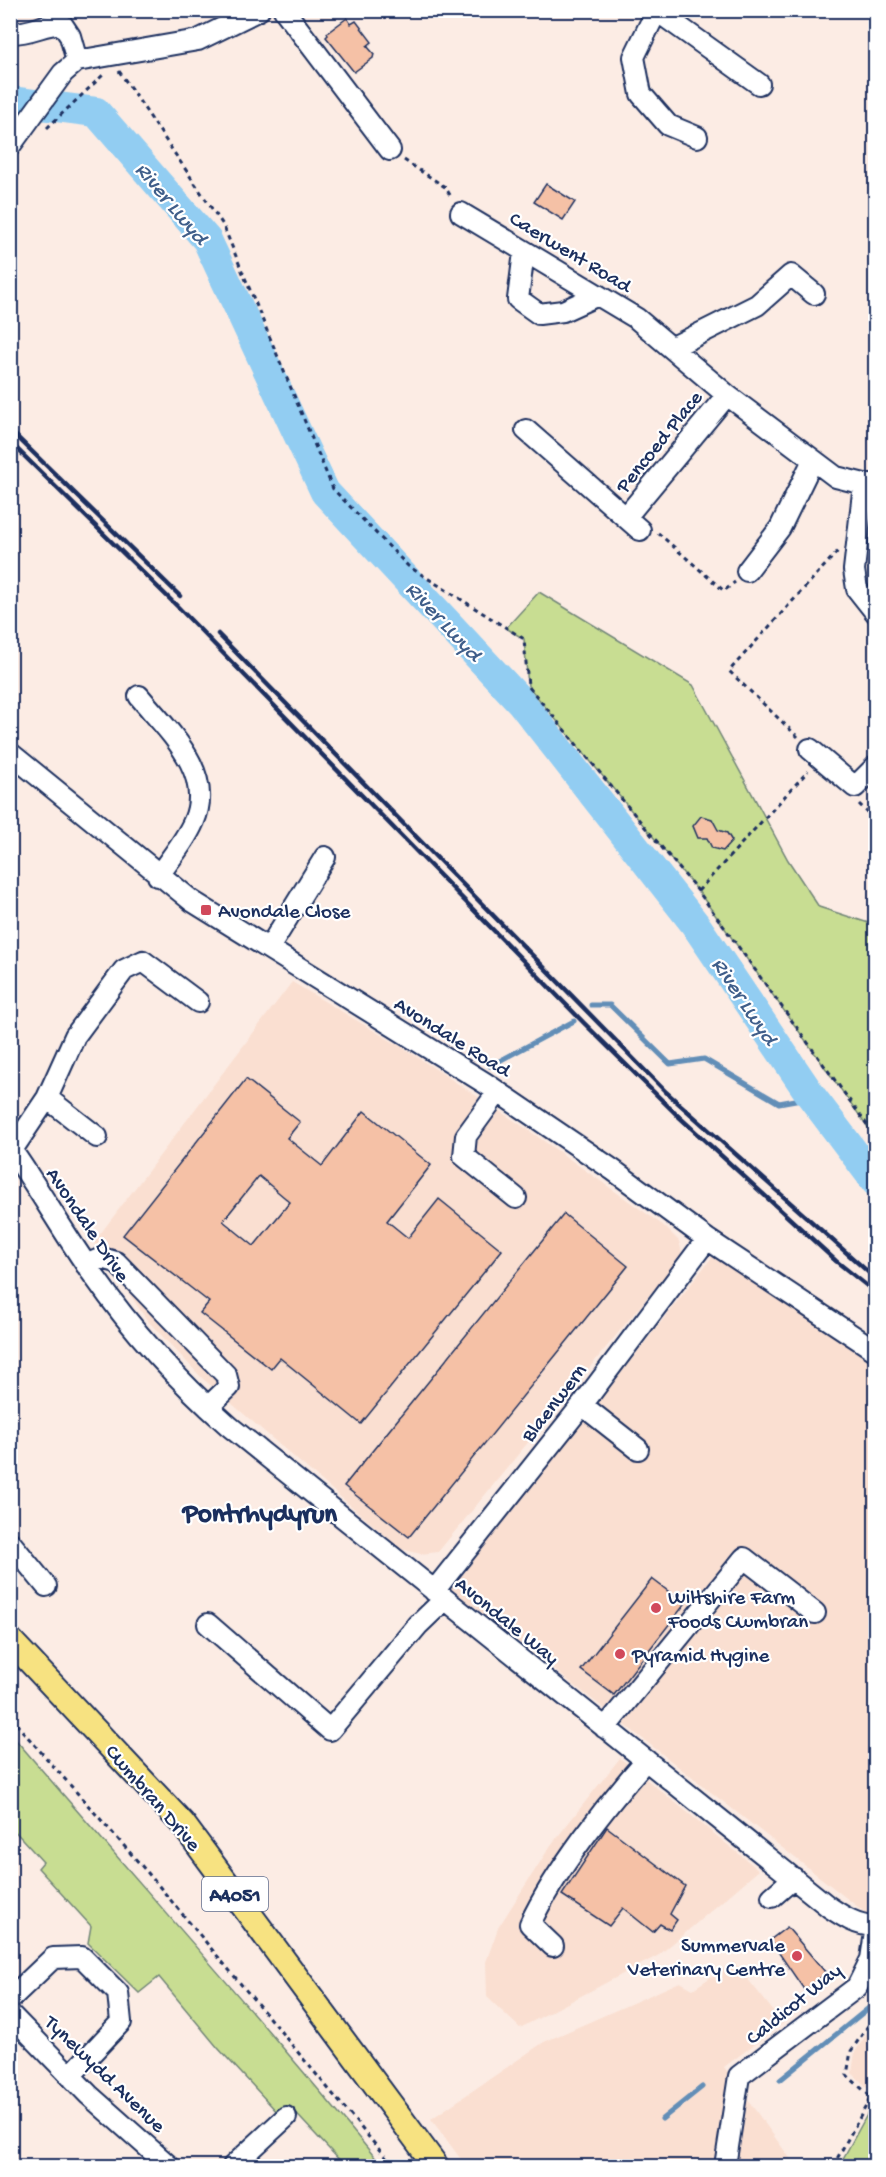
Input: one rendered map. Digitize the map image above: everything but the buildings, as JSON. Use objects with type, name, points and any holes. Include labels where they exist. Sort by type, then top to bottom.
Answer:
[{"type":"main road","name":"Cwmbran Drive","points":[[10,1640],[182,1823],[436,2166]]},
{"type":"street","points":[[70,67],[198,40],[259,10]]},
{"type":"street","points":[[285,10],[390,150]]},
{"type":"street","points":[[697,137],[668,125],[641,94],[634,57],[657,11],[759,84]]},
{"type":"street","points":[[10,33],[33,32],[55,23],[62,24],[70,36],[70,67],[10,146]]},
{"type":"street","name":"Caerwent Road","points":[[462,213],[636,318],[727,395],[836,477],[870,484]]},
{"type":"street","points":[[524,252],[518,299],[539,314],[563,311],[598,295]]},
{"type":"street","points":[[673,347],[757,305],[791,275],[814,294]]},
{"type":"street","name":"Pencoed Place","points":[[526,430],[633,524],[727,395]]},
{"type":"street","points":[[747,571],[780,528],[813,460]]},
{"type":"street","points":[[870,484],[859,528],[854,570],[857,589],[876,613]]},
{"type":"street","points":[[139,696],[189,758],[200,783],[195,820],[158,876]]},
{"type":"street","name":"Avondale Road","points":[[10,753],[158,876],[206,910],[498,1092],[613,1170],[707,1239],[876,1351]]},
{"type":"street","points":[[815,753],[855,787],[876,766]]},
{"type":"street","points":[[269,948],[325,857]]},
{"type":"street","points":[[11,1151],[47,1098],[75,1036],[124,970],[143,962],[198,1002]]},
{"type":"street","points":[[498,1092],[466,1136],[464,1156],[516,1198]]},
{"type":"street","points":[[47,1098],[97,1137]]},
{"type":"street","name":"Avondale Drive","points":[[11,1151],[86,1265],[130,1324]]},
{"type":"street","name":"Blaenwern","points":[[208,1624],[330,1730],[418,1625],[707,1239]]},
{"type":"street","points":[[86,1265],[102,1258],[116,1262],[226,1375],[229,1387],[208,1407]]},
{"type":"street","name":"Avondale Way","points":[[130,1324],[156,1356],[208,1407],[439,1596],[846,1918],[862,1926],[875,1926]]},
{"type":"street","points":[[582,1405],[638,1449]]},
{"type":"street","points":[[10,1542],[46,1586]]},
{"type":"street","points":[[605,1728],[744,1558],[815,1613]]},
{"type":"street","points":[[553,1946],[530,1924],[537,1909],[586,1838],[646,1760]]},
{"type":"street","points":[[772,1898],[794,1878]]},
{"type":"street","name":"Caldicot Way","points":[[725,2166],[739,2076],[857,1987],[871,1959],[875,1926]]},
{"type":"street","points":[[10,1999],[53,1958],[82,1957],[118,1993],[121,2022],[70,2076]]},
{"type":"street","name":"Tynewydd Avenue","points":[[10,2014],[70,2076],[169,2166]]},
{"type":"street","points":[[233,2166],[286,2117]]},
{"type":"path","points":[[116,66],[223,225],[333,489],[408,566],[524,639],[528,686],[698,891],[876,1137]]},
{"type":"path","points":[[52,124],[99,79]]},
{"type":"path","points":[[390,150],[445,187],[462,213]]},
{"type":"path","points":[[633,524],[654,530],[724,591],[747,571]]},
{"type":"path","points":[[698,891],[815,753],[729,671],[859,528]]},
{"type":"path","points":[[855,787],[859,807],[876,821]]},
{"type":"path","points":[[10,1717],[148,1873],[393,2166]]},
{"type":"path","points":[[833,2166],[871,2097],[847,2075],[851,2051],[876,2014]]},
{"type":"shaded area","points":[[292,982],[408,1051],[524,1127],[664,1226],[679,1241],[682,1253],[669,1271],[438,1552],[421,1554],[401,1549],[202,1378],[147,1320],[94,1242]]},
{"type":"shaded area","points":[[713,1256],[875,1361],[876,1912],[872,1918],[451,1589]]},
{"type":"shaded area","points":[[620,1758],[759,1870],[659,1955],[520,2028],[487,1997],[486,1962],[498,1928],[551,1845]]},
{"type":"shaded area","points":[[734,1962],[783,2023],[724,2067],[792,2161],[793,2166],[466,2166],[431,2119],[544,2042],[680,1982],[693,1989]]},
{"type":"shaded area","points":[[875,2021],[875,2095],[852,2073],[855,2052]]},
{"type":"green space","points":[[539,592],[693,685],[788,860],[819,907],[875,925],[875,1137],[698,891],[528,686],[524,639],[506,628]]},
{"type":"green space","points":[[10,1733],[382,2166],[345,2166],[289,2106],[279,2114],[218,2048],[159,1977],[139,1993],[88,1943],[91,1926],[38,1868],[43,1862],[11,1827]]},
{"type":"green space","points":[[875,2100],[875,2166],[839,2166]]},
{"type":"waterway","name":"River Lwyd","points":[[10,101],[96,112],[207,240],[325,492],[521,702],[695,924],[812,1097],[876,1182]]},
{"type":"waterway","points":[[591,1005],[610,1005],[670,1064],[704,1059],[779,1103],[812,1097]]},
{"type":"waterway","points":[[490,1066],[574,1021]]},
{"type":"waterway","points":[[780,2080],[876,2002]]},
{"type":"waterway","points":[[662,2119],[702,2087]]},
{"type":"railway","points":[[10,430],[180,596]]},
{"type":"railway","points":[[10,442],[177,606],[584,1023],[676,1114],[836,1261],[876,1293]]},
{"type":"railway","points":[[218,634],[666,1092],[876,1279]]},
{"type":"place","name":"Avondale Close","points":[[206,910]]},
{"type":"place","name":"Wiltshire Farm Foods Cwmbran","points":[[656,1608]]},
{"type":"place","name":"Pyramid Hygine","points":[[620,1654]]},
{"type":"place","name":"Summervale Veterinary Centre","points":[[797,1956]]},
{"type":"district","name":"Pontrhydyrun","points":[[260,1512]]}]
